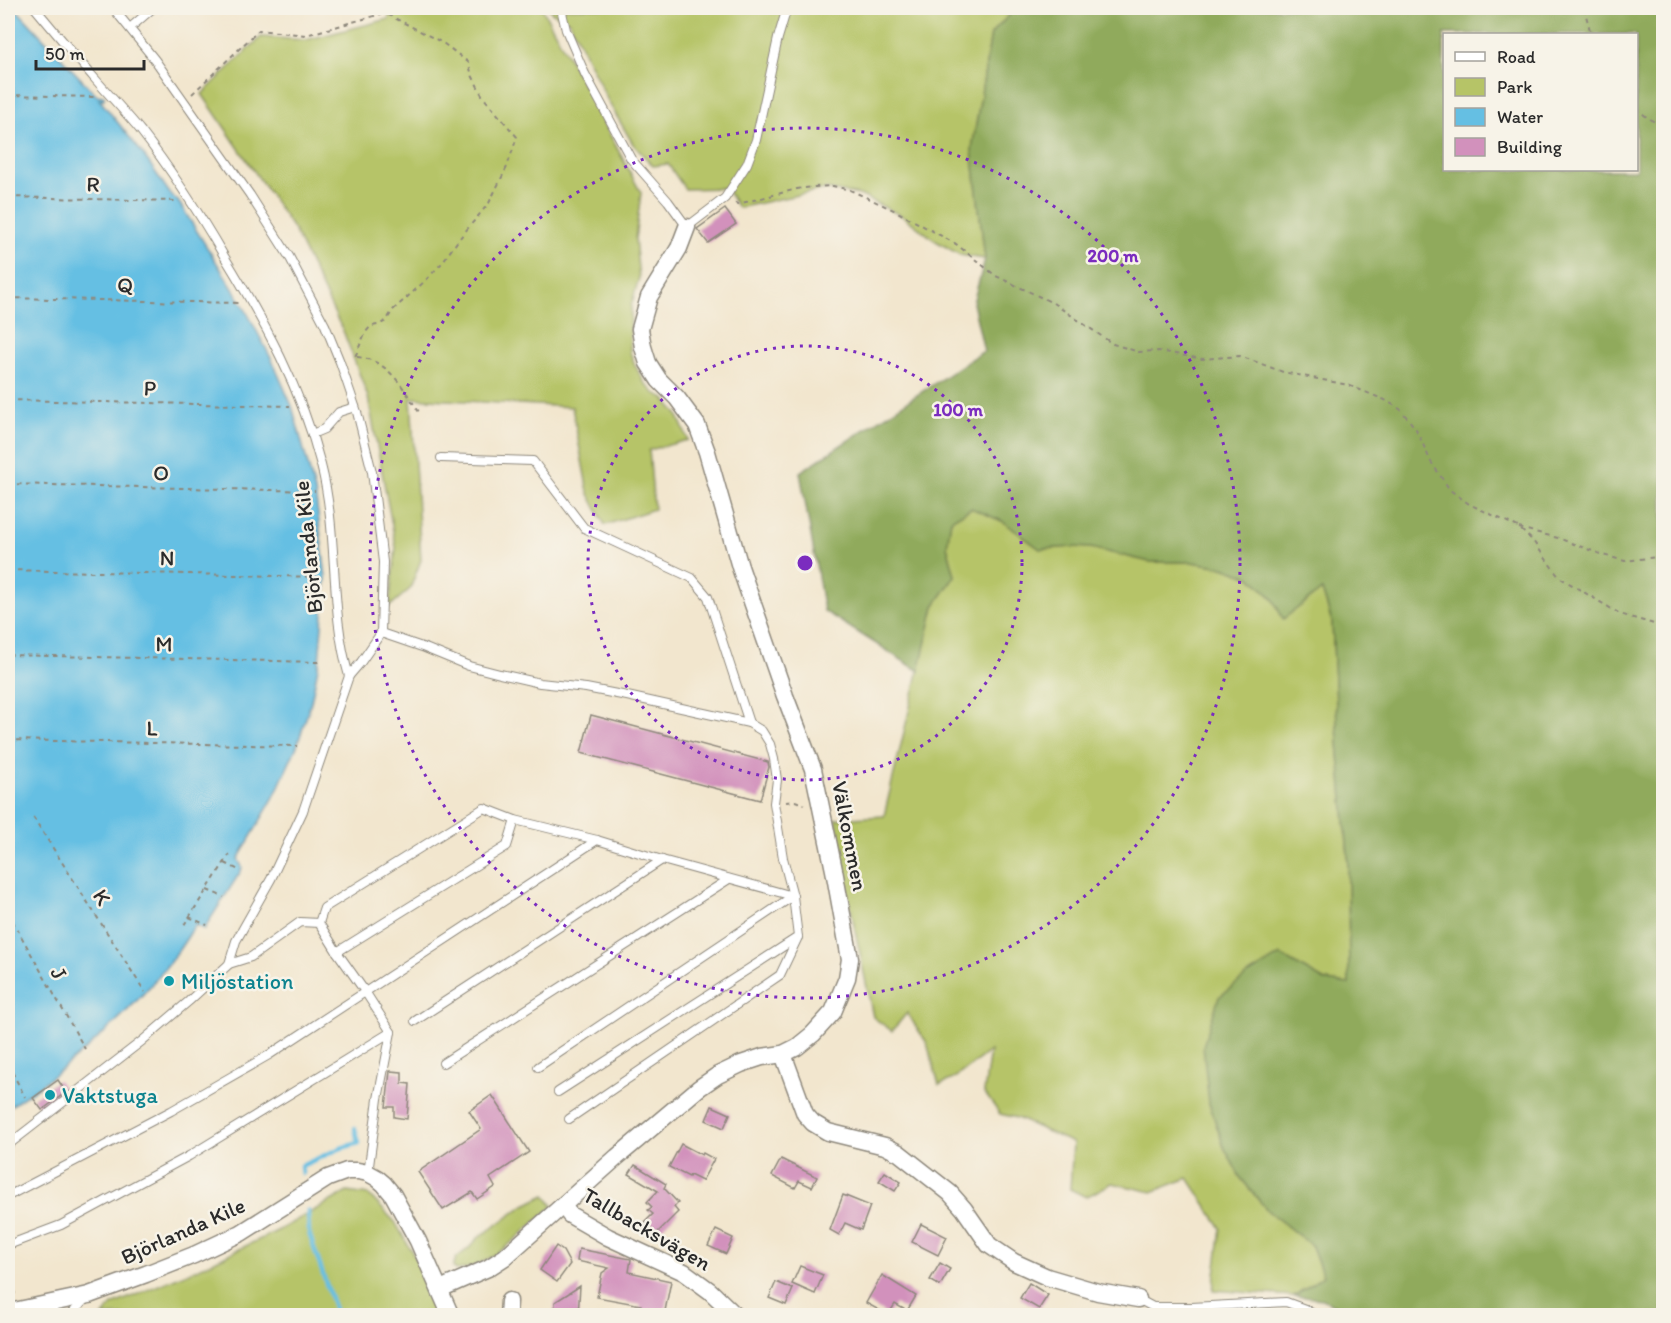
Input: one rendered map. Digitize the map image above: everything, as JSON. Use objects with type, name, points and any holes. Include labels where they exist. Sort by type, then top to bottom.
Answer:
[{"type":"street","name":"Välkommen","points":[[440,1289],[488,1268],[505,1257],[616,1157],[718,1075],[741,1064],[762,1057],[783,1054],[797,1047],[813,1034],[833,1012],[848,978],[850,959],[813,769],[740,567],[697,425],[677,398],[659,380],[648,363],[643,346],[640,329],[649,297],[680,248],[687,227]]},
{"type":"street","points":[[783,1054],[805,1114],[813,1123],[828,1132],[885,1146],[899,1153],[950,1193],[989,1245],[1014,1262],[1047,1277],[1098,1292],[1138,1299]]},
{"type":"street","name":"Björlanda Kile","points":[[13,1308],[89,1294],[166,1266],[241,1233],[328,1178],[347,1171],[368,1173]]},
{"type":"street","points":[[368,1173],[384,1184],[410,1224],[451,1316]]},
{"type":"street","name":"Tallbacksvägen","points":[[563,1206],[570,1215],[608,1237],[684,1272],[710,1291],[736,1316]]},
{"type":"lane","name":"Björlanda Kile","points":[[34,8],[141,131],[189,197],[257,309],[281,355],[302,402],[322,466],[331,518],[340,634],[349,676]]},
{"type":"lane","points":[[113,8],[155,60],[250,195],[290,258],[325,324],[355,407],[372,472],[383,562],[381,633],[349,676],[303,811],[271,879],[236,941],[229,964]]},
{"type":"lane","points":[[130,28],[153,8]]},
{"type":"lane","points":[[561,8],[566,30],[585,74],[631,159],[668,201],[687,227],[725,198],[747,164],[756,140],[787,8]]},
{"type":"lane","points":[[312,434],[324,429],[339,412],[355,407]]},
{"type":"lane","points":[[441,458],[532,461],[584,528],[692,578],[708,597],[749,723]]},
{"type":"lane","points":[[381,633],[469,666],[500,674],[540,683],[586,688],[627,696],[749,723],[762,731],[770,744],[777,780],[774,803],[783,858],[793,896],[798,937],[780,975],[569,1119]]},
{"type":"lane","points":[[319,923],[324,908],[484,808],[514,820],[597,840],[793,896]]},
{"type":"lane","points":[[337,952],[507,846],[514,820]]},
{"type":"lane","points":[[8,1196],[171,1111],[269,1055],[597,840]]},
{"type":"lane","points":[[415,1021],[662,860]]},
{"type":"lane","points":[[442,1063],[729,879]]},
{"type":"lane","points":[[538,1066],[793,896]]},
{"type":"lane","points":[[8,1145],[142,1041],[229,964],[251,957],[300,922],[319,923]]},
{"type":"lane","points":[[319,923],[391,1032],[378,1099],[368,1173]]},
{"type":"lane","points":[[558,1092],[798,937]]},
{"type":"lane","points":[[8,1245],[61,1225],[189,1156],[391,1032]]},
{"type":"lane","points":[[70,1316],[89,1294]]},
{"type":"lane","points":[[1138,1299],[1152,1307],[1286,1302],[1316,1316]]},
{"type":"path","points":[[1584,8],[1591,33]]},
{"type":"path","points":[[184,102],[259,30],[306,34],[385,13],[443,43],[468,62],[483,97],[517,137],[507,167],[489,203],[441,264],[393,310],[386,321],[370,326],[364,333],[355,357]]},
{"type":"path","points":[[8,95],[104,97]]},
{"type":"path","points":[[1638,110],[1649,119],[1664,126]]},
{"type":"path","points":[[725,198],[738,204],[805,188],[833,186],[850,190],[896,211],[956,244],[996,276],[1053,303],[1113,344],[1139,351],[1159,351],[1202,359],[1240,356],[1283,372],[1348,385],[1385,400],[1400,409],[1416,429],[1431,462],[1450,490],[1469,504],[1518,527],[1625,561],[1664,556]]},
{"type":"path","name":"R","points":[[8,197],[178,201]]},
{"type":"path","name":"Q","points":[[8,298],[242,303]]},
{"type":"path","points":[[340,362],[355,357],[383,365],[397,379],[419,412]]},
{"type":"path","name":"P","points":[[8,400],[292,406]]},
{"type":"path","name":"O","points":[[8,484],[315,491]]},
{"type":"path","points":[[1518,527],[1533,541],[1559,577],[1620,614],[1664,627]]},
{"type":"path","name":"N","points":[[8,570],[326,577]]},
{"type":"path","name":"M","points":[[8,655],[319,662]]},
{"type":"path","name":"L","points":[[8,740],[297,747]]},
{"type":"path","points":[[774,803],[795,801],[810,806],[820,799]]},
{"type":"path","name":"K","points":[[33,817],[145,992]]},
{"type":"path","points":[[184,925],[230,854]]},
{"type":"path","points":[[225,863],[241,871]]},
{"type":"path","points":[[207,890],[224,897]]},
{"type":"path","name":"J","points":[[8,913],[85,1049]]},
{"type":"path","points":[[189,917],[207,925]]},
{"type":"path","points":[[8,1064],[25,1097]]},
{"type":"path","points":[[8,1275],[13,1308]]},
{"type":"green space","points":[[389,8],[542,8],[641,193],[635,239],[639,278],[631,306],[630,352],[644,382],[654,393],[663,397],[677,414],[688,440],[649,450],[654,509],[605,525],[588,492],[572,407],[411,398],[421,560],[410,589],[389,607],[396,547],[368,397],[344,333],[294,230],[202,94],[261,37],[306,40],[389,19]]},
{"type":"green space","points":[[549,8],[1016,8],[991,34],[972,149],[985,259],[960,255],[936,241],[904,217],[860,195],[825,189],[738,208],[726,188],[685,189],[668,164],[653,166],[633,144],[609,103],[569,21],[551,12]]},
{"type":"green space","points":[[1016,8],[1663,8],[1663,1315],[1353,1315],[1323,1299],[1294,1296],[1323,1276],[1312,1246],[1268,1211],[1240,1177],[1224,1147],[1209,1103],[1203,1046],[1219,997],[1249,974],[1280,955],[1325,981],[1349,984],[1348,855],[1338,742],[1332,622],[1322,590],[1283,619],[1273,599],[1251,577],[1223,567],[1192,562],[1150,562],[1091,548],[1040,549],[1002,521],[971,508],[951,520],[947,546],[955,576],[934,606],[919,671],[824,611],[800,472],[984,351],[973,303],[985,259],[972,149],[991,34]]},
{"type":"green space","points":[[971,508],[1002,521],[1040,549],[1091,548],[1150,562],[1192,562],[1223,567],[1251,577],[1273,599],[1283,618],[1322,590],[1332,622],[1338,742],[1348,855],[1349,984],[1325,981],[1280,955],[1209,1103],[1224,1147],[1240,1177],[1268,1211],[1312,1246],[1323,1276],[1294,1296],[1213,1290],[1221,1228],[1188,1178],[1152,1192],[1112,1183],[1086,1197],[1070,1189],[1073,1143],[1017,1118],[1000,1114],[984,1092],[990,1051],[953,1079],[939,1085],[927,1043],[907,1013],[892,1031],[873,1017],[844,876],[836,819],[884,816],[934,606],[955,576],[947,546],[951,519]]},
{"type":"green space","points":[[347,1192],[369,1195],[395,1222],[432,1287],[443,1316],[103,1316],[112,1305],[206,1265],[277,1231]]},
{"type":"green space","points":[[545,1195],[553,1206],[508,1246],[482,1263],[469,1268],[456,1270],[453,1267],[456,1258],[478,1238],[525,1205]]},
{"type":"water","points":[[8,8],[15,8],[96,95],[104,96],[104,99],[99,99],[143,154],[171,195],[178,201],[242,303],[271,358],[292,406],[315,491],[326,577],[319,662],[311,702],[297,746],[274,797],[238,859],[242,867],[241,871],[204,929],[195,925],[158,977],[135,1002],[86,1049],[8,1108]]},
{"type":"building","points":[[725,209],[736,224],[708,243],[697,229]]},
{"type":"building","points":[[591,715],[768,762],[769,767],[760,800],[581,753]]},
{"type":"building","points":[[390,1071],[402,1072],[402,1083],[410,1084],[407,1119],[394,1117],[394,1107],[386,1107]]},
{"type":"building","name":"Vaktstuga","points":[[58,1080],[66,1092],[42,1110],[33,1098]]},
{"type":"building","points":[[492,1095],[529,1152],[490,1178],[495,1187],[477,1199],[472,1192],[443,1210],[418,1172],[481,1129],[469,1111]]},
{"type":"building","points":[[712,1106],[730,1114],[724,1128],[706,1120]]},
{"type":"building","points":[[681,1144],[714,1159],[702,1181],[669,1167]]},
{"type":"building","points":[[781,1159],[817,1177],[812,1187],[799,1181],[795,1188],[772,1176]]},
{"type":"building","points":[[635,1165],[666,1184],[664,1188],[678,1203],[674,1207],[678,1212],[656,1234],[645,1222],[653,1214],[648,1210],[652,1207],[647,1202],[658,1191],[629,1174]]},
{"type":"building","points":[[885,1172],[901,1182],[895,1191],[879,1181]]},
{"type":"building","points":[[843,1195],[870,1206],[861,1230],[845,1223],[839,1235],[830,1230]]},
{"type":"building","points":[[921,1224],[947,1237],[938,1255],[912,1242]]},
{"type":"building","points":[[716,1230],[733,1238],[726,1254],[708,1246]]},
{"type":"building","points":[[556,1246],[563,1251],[570,1264],[557,1282],[540,1270]]},
{"type":"building","points":[[579,1249],[631,1259],[629,1272],[671,1281],[664,1316],[639,1312],[641,1305],[597,1297],[602,1273],[609,1268],[577,1261]]},
{"type":"building","points":[[940,1263],[950,1269],[940,1286],[930,1280]]},
{"type":"building","points":[[800,1266],[823,1275],[815,1294],[792,1284]]},
{"type":"building","points":[[882,1275],[916,1296],[907,1311],[895,1304],[888,1315],[866,1303]]},
{"type":"building","points":[[776,1282],[793,1289],[786,1305],[769,1298]]},
{"type":"building","points":[[1029,1283],[1048,1295],[1039,1309],[1020,1298]]},
{"type":"building","points":[[580,1286],[578,1316],[554,1316],[555,1302]]},
{"type":"waterway","points":[[302,1173],[301,1166],[341,1148],[359,1143],[355,1129]]},
{"type":"waterway","points":[[308,1211],[309,1233],[337,1316]]},
{"type":"place","name":"Miljöstation","points":[[169,981]]},
{"type":"place","name":"Vaktstuga","points":[[50,1095]]}]
